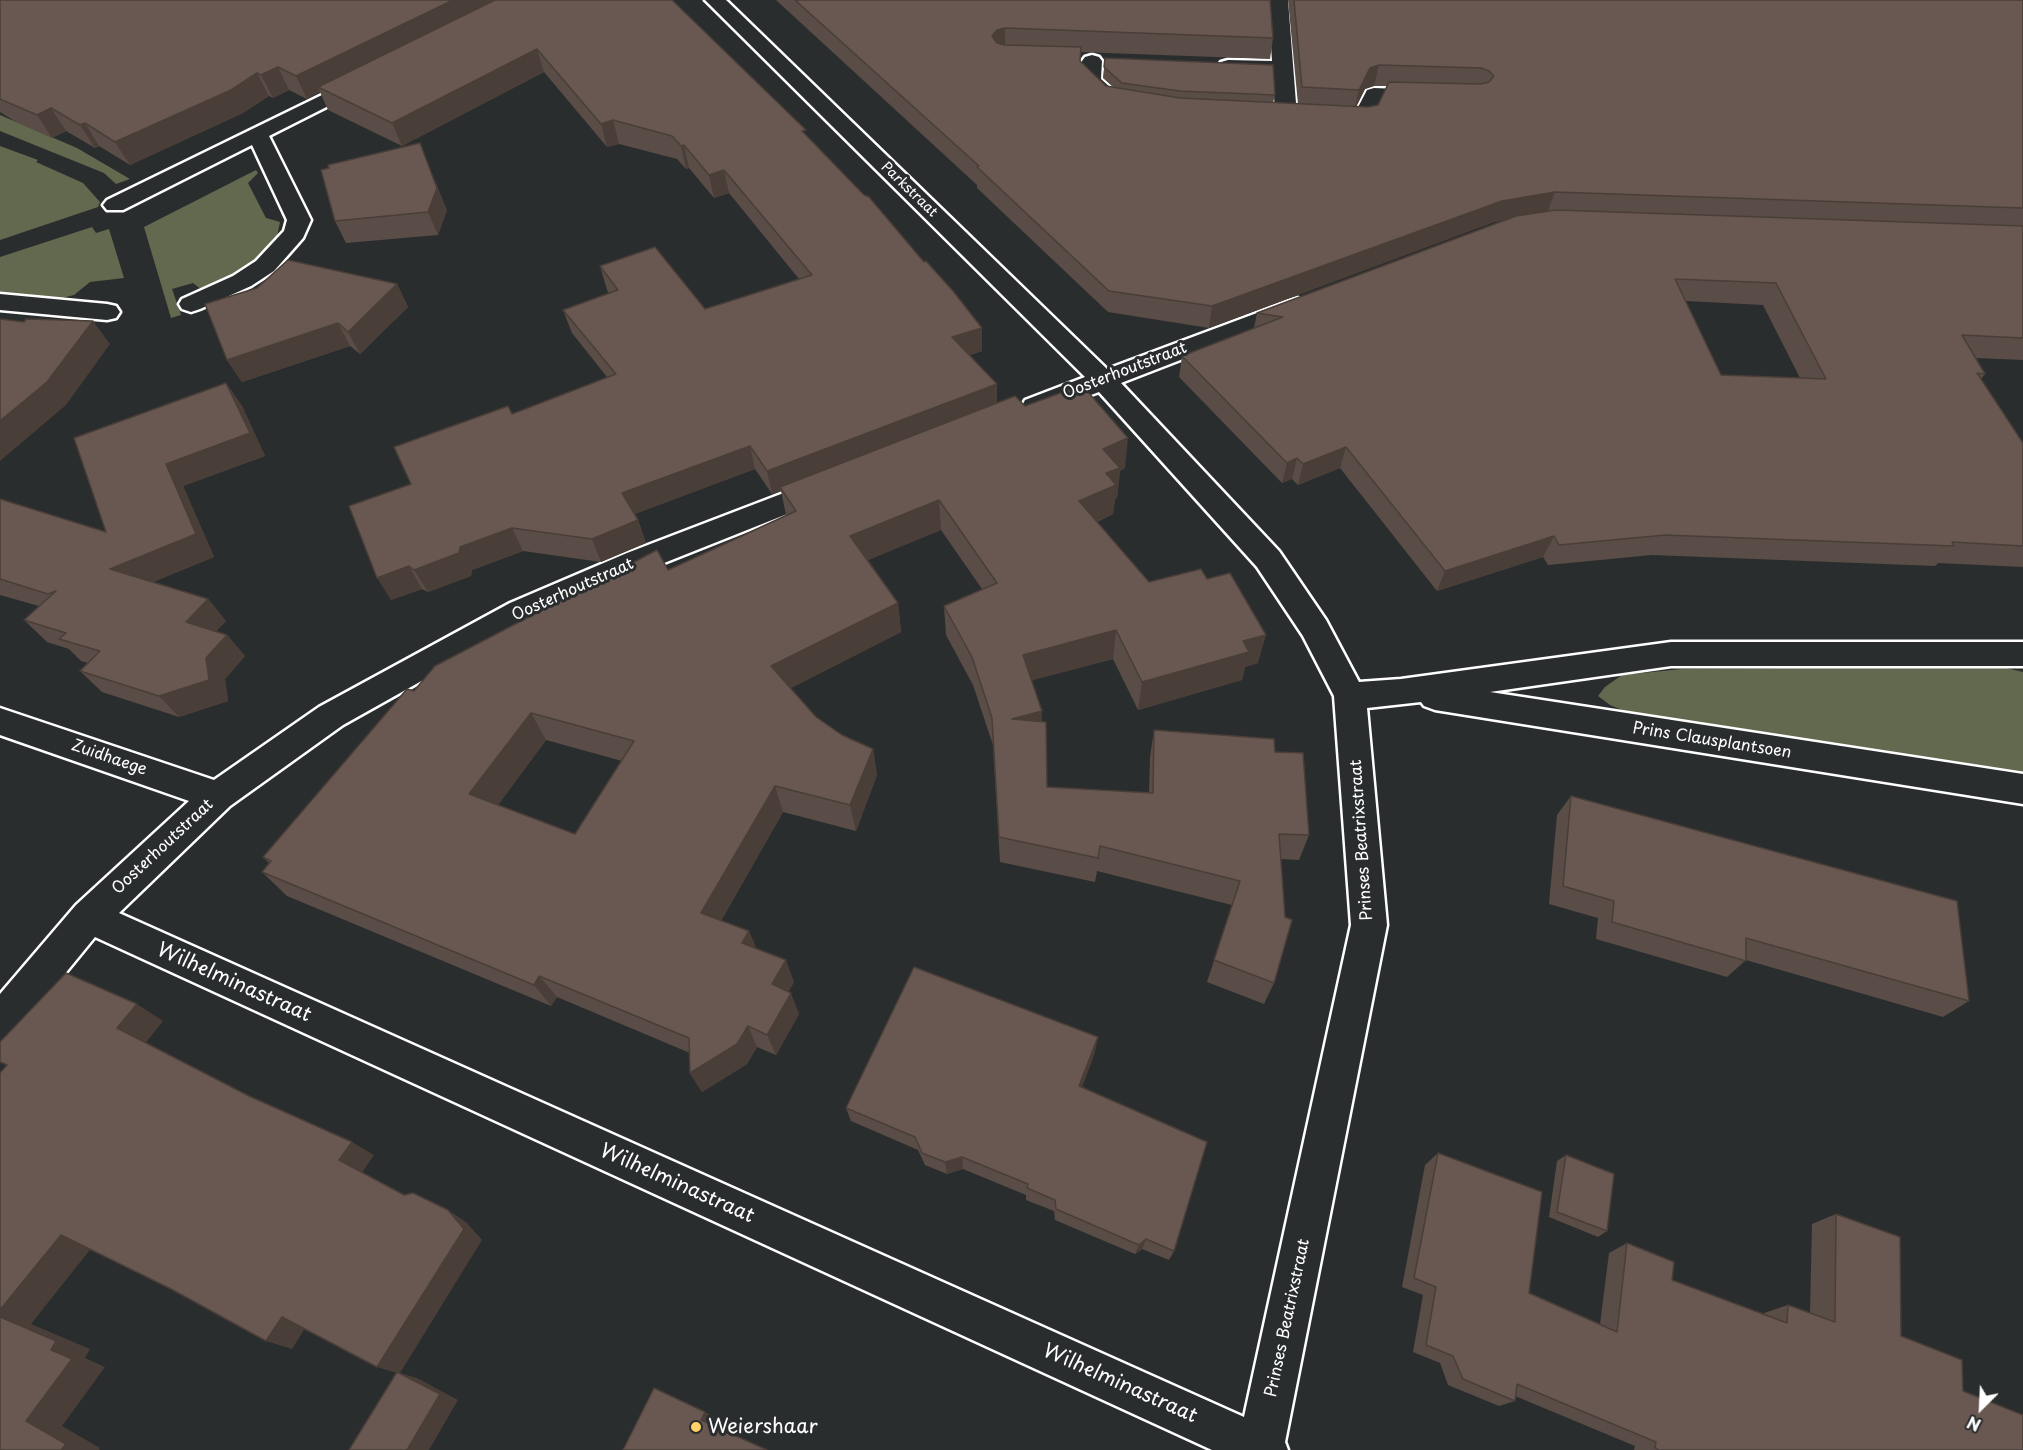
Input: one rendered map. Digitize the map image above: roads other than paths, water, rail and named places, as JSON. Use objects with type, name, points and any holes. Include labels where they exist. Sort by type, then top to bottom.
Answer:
[{"type":"street","name":"Parkstraat","points":[[715,0],[1102,379]]},
{"type":"street","points":[[1278,0],[1286,116]]},
{"type":"street","points":[[1070,60],[1116,62]]},
{"type":"street","points":[[1092,61],[1090,80],[1113,101],[1135,104]]},
{"type":"street","points":[[1211,65],[1283,68]]},
{"type":"street","points":[[115,205],[381,72]]},
{"type":"street","points":[[1265,115],[1363,120],[1374,94],[1452,96]]},
{"type":"street","points":[[191,304],[242,282],[265,266],[295,233],[299,220],[257,134]]},
{"type":"street","name":"Oosterhoutstraat","points":[[1004,417],[1325,296]]},
{"type":"street","points":[[0,303],[107,312]]},
{"type":"street","name":"Prinses Beatrixstraat","points":[[1102,379],[1268,559],[1315,629],[1350,696],[1369,925],[1262,1449]]},
{"type":"street","name":"Oosterhoutstraat","points":[[0,1023],[89,917],[218,795],[330,716],[521,611],[638,561],[851,477]]},
{"type":"street","name":"Prins Clausplantsoen","points":[[1350,696],[1401,692],[1671,654],[2023,654]]},
{"type":"street","name":"Prins Clausplantsoen","points":[[1401,692],[2023,789]]},
{"type":"street","name":"Zuidhaege","points":[[0,721],[218,795]]},
{"type":"street","name":"Wilhelminastraat","points":[[89,917],[1262,1449]]},
{"type":"place","name":"Weiershaar","points":[[696,1427]]}]
